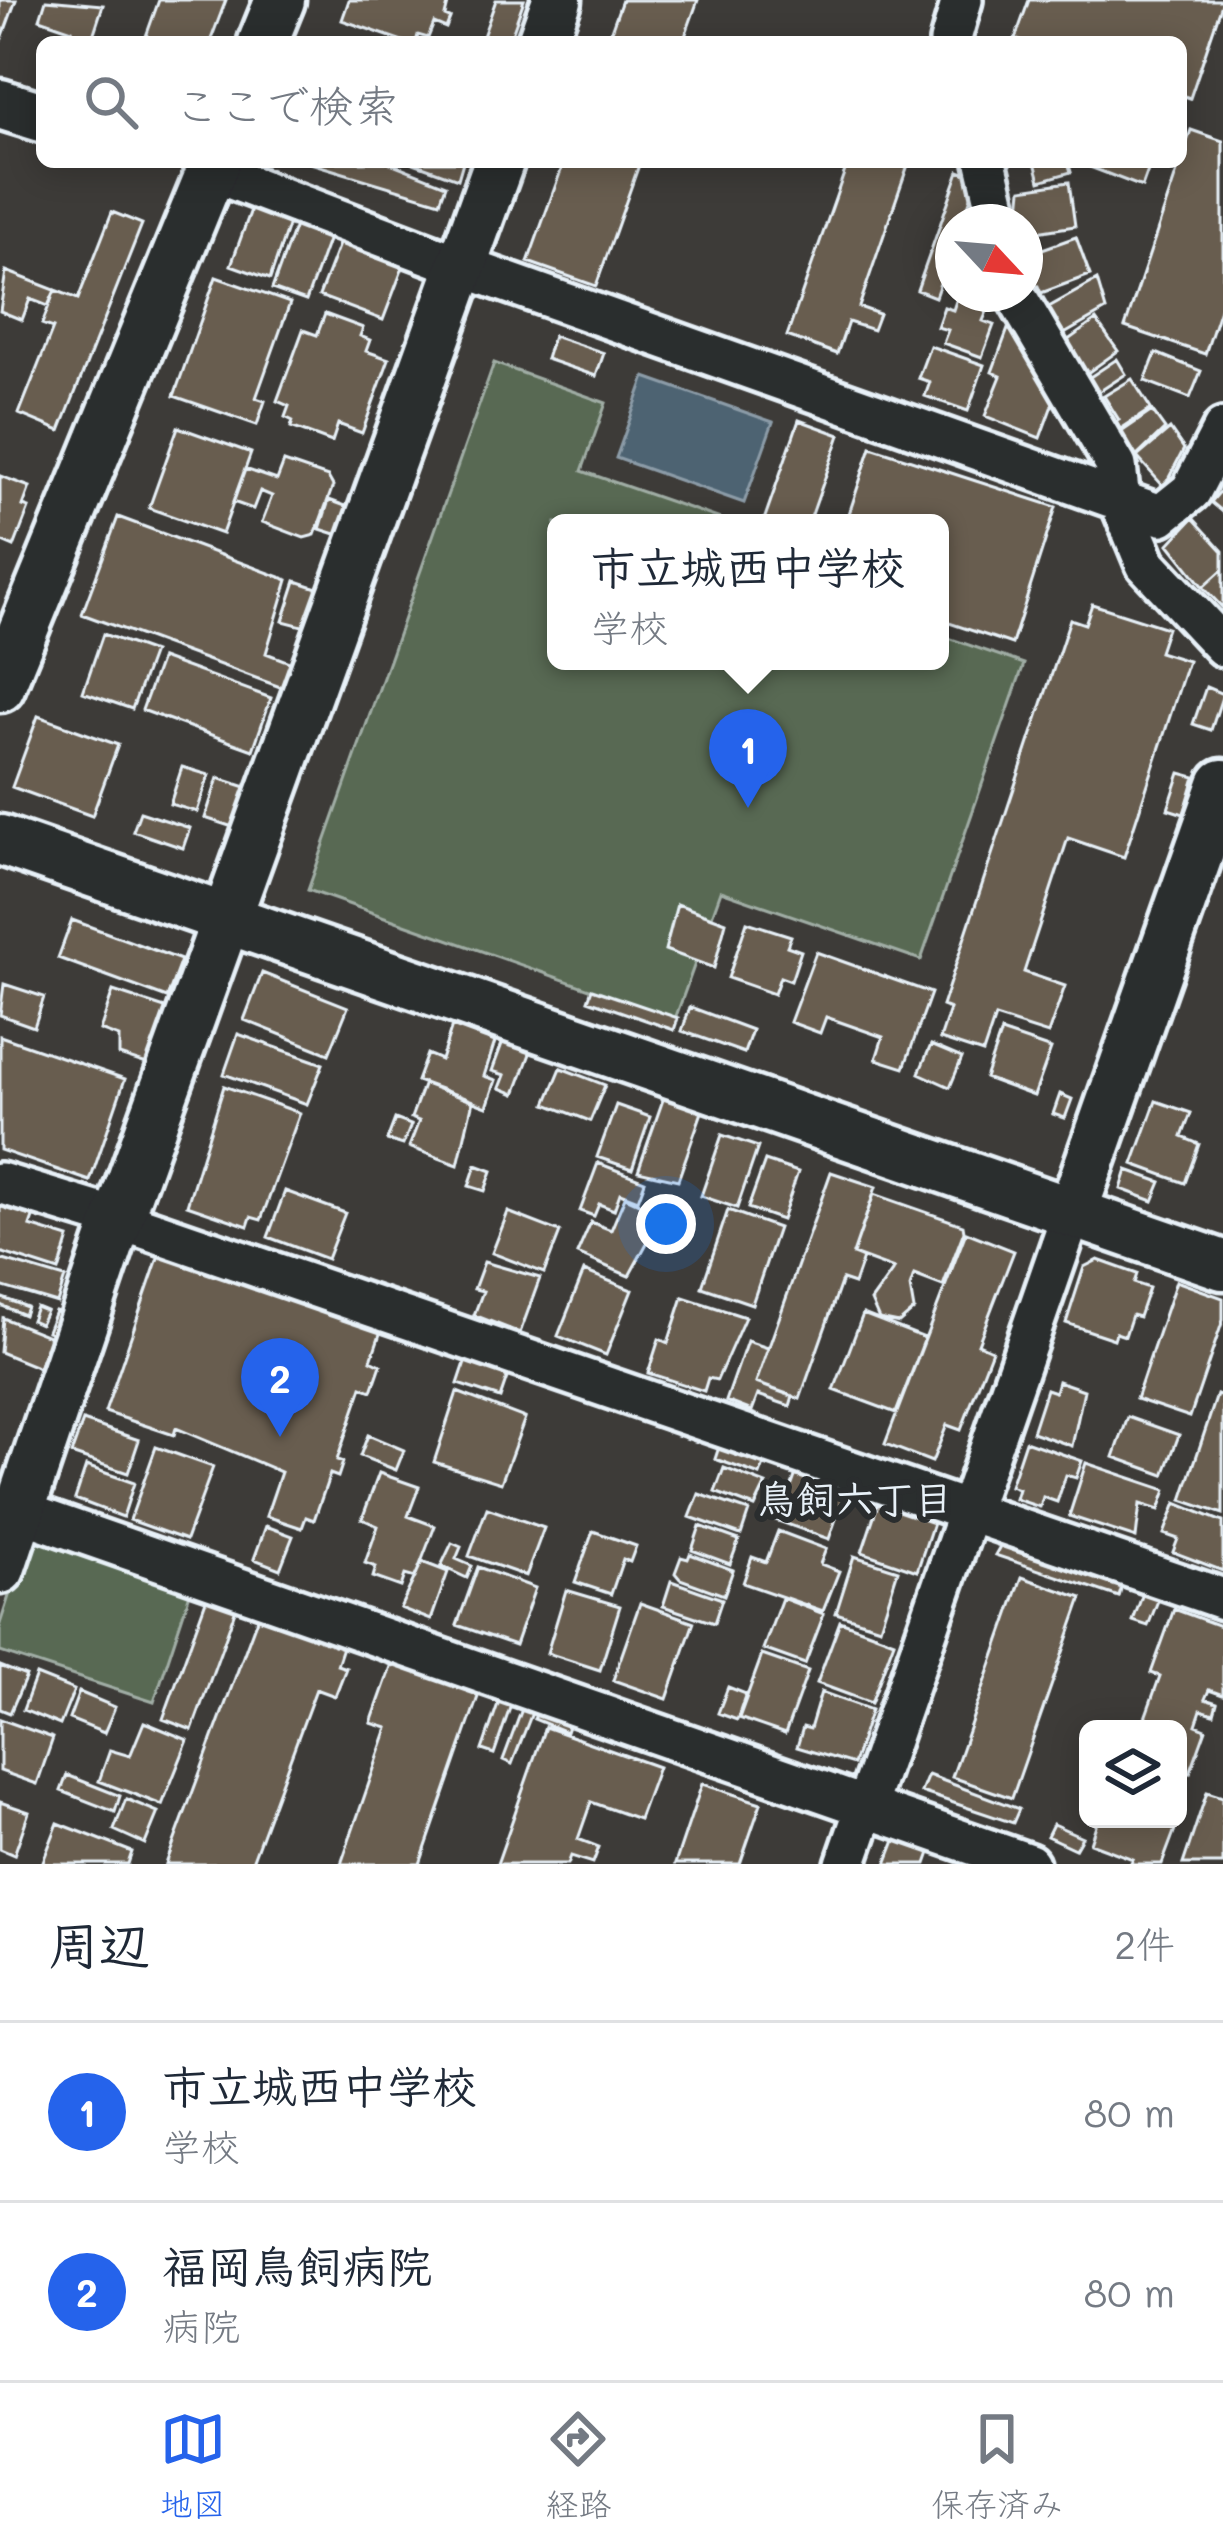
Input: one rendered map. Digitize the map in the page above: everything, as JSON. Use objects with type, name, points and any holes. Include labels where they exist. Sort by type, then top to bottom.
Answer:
[{"type":"street","points":[[265,36],[280,0]]},
{"type":"street","points":[[544,36],[557,0]]},
{"type":"street","points":[[952,36],[962,0]]},
{"type":"street","points":[[0,104],[36,115]]},
{"type":"street","points":[[0,687],[202,168]]},
{"type":"street","points":[[211,168],[461,266],[1161,515],[1191,490],[1223,429]]},
{"type":"street","points":[[0,1569],[118,1219],[497,168]]},
{"type":"street","points":[[987,168],[996,204]]},
{"type":"street","points":[[1026,312],[1116,466],[1120,501],[1146,564],[1223,646]]},
{"type":"street","points":[[846,1864],[1223,784]]},
{"type":"street","points":[[0,840],[1223,1265]]},
{"type":"street","points":[[0,1183],[118,1219],[1223,1599]]},
{"type":"street","points":[[19,1511],[1029,1864]]},
{"type":"green space","points":[[494,363],[606,403],[582,471],[706,514],[547,514],[547,670],[949,670],[949,638],[1024,664],[921,960],[721,891],[675,1019],[308,890]]},
{"type":"green space","points":[[30,1531],[193,1584],[154,1702],[0,1652],[0,1624]]},
{"type":"water","points":[[645,377],[773,422],[744,503],[616,458]]},
{"type":"building","points":[[0,0],[16,0],[0,44]]},
{"type":"building","points":[[46,0],[103,5],[93,36],[70,36],[72,30],[40,19]]},
{"type":"building","points":[[159,0],[226,0],[212,36],[146,36]]},
{"type":"building","points":[[349,0],[449,0],[446,28],[434,23],[429,36],[388,36],[342,20]]},
{"type":"building","points":[[496,0],[524,0],[511,36],[483,36]]},
{"type":"building","points":[[622,0],[698,0],[685,36],[609,36]]},
{"type":"building","points":[[1029,0],[1223,0],[1190,98],[1187,36],[1016,36]]},
{"type":"building","points":[[1191,130],[1223,141],[1223,300],[1205,354],[1125,327],[1178,168],[1187,168]]},
{"type":"building","points":[[327,168],[403,168],[446,185],[440,202]]},
{"type":"building","points":[[428,168],[461,168],[458,179]]},
{"type":"building","points":[[562,168],[638,168],[596,286],[528,262]]},
{"type":"building","points":[[846,168],[907,168],[859,307],[879,314],[873,330],[848,322],[837,354],[787,336]]},
{"type":"building","points":[[1037,168],[1070,168],[1071,172],[1040,181]]},
{"type":"building","points":[[1093,168],[1149,168],[1142,187]]},
{"type":"building","points":[[959,171],[978,178],[969,204],[947,204]]},
{"type":"building","points":[[1069,182],[1075,226],[1043,231],[1043,204],[1021,204],[1022,189]]},
{"type":"building","points":[[252,207],[290,220],[270,279],[231,265]]},
{"type":"building","points":[[112,212],[142,224],[60,431],[19,414],[53,328],[42,324],[55,290],[78,299]]},
{"type":"building","points":[[296,223],[330,235],[306,301],[272,289]]},
{"type":"building","points":[[1076,237],[1090,275],[1043,292],[1043,249]]},
{"type":"building","points":[[341,239],[405,262],[383,320],[319,296]]},
{"type":"building","points":[[935,239],[935,297],[917,290]]},
{"type":"building","points":[[6,271],[55,290],[48,306],[30,299],[22,320],[0,311]]},
{"type":"building","points":[[216,277],[290,303],[256,398],[265,401],[257,425],[174,396]]},
{"type":"building","points":[[1097,280],[1106,310],[1054,340],[1047,308]]},
{"type":"building","points":[[942,312],[987,312],[983,321],[994,325],[982,357],[943,343],[948,330],[937,327]]},
{"type":"building","points":[[325,314],[363,328],[360,336],[370,340],[366,351],[389,359],[362,433],[338,424],[332,442],[291,427],[293,421],[285,417],[289,406],[277,401],[303,330],[317,335]]},
{"type":"building","points":[[1096,320],[1118,351],[1086,374],[1064,343]]},
{"type":"building","points":[[1008,329],[1026,339],[1023,349],[1038,354],[1058,389],[1040,438],[985,416],[1001,376],[992,372]]},
{"type":"building","points":[[553,336],[604,353],[596,376],[546,359]]},
{"type":"building","points":[[930,346],[984,365],[968,411],[925,396],[930,382],[918,378]]},
{"type":"building","points":[[1156,353],[1201,371],[1190,398],[1145,381]]},
{"type":"building","points":[[1117,359],[1126,374],[1091,397],[1081,383]]},
{"type":"building","points":[[1132,379],[1151,409],[1113,434],[1108,426],[1119,420],[1104,396]]},
{"type":"building","points":[[1152,411],[1165,429],[1135,458],[1139,464],[1130,464],[1114,437]]},
{"type":"building","points":[[799,420],[840,435],[812,514],[766,514]]},
{"type":"building","points":[[178,427],[251,453],[222,534],[149,508]]},
{"type":"building","points":[[1170,429],[1184,449],[1164,487],[1137,457]]},
{"type":"building","points":[[871,447],[1056,507],[1012,644],[949,623],[949,514],[849,514]]},
{"type":"building","points":[[284,462],[328,477],[333,486],[315,535],[304,538],[262,522],[272,496],[260,491],[253,509],[233,502],[245,469],[277,480]]},
{"type":"building","points":[[0,476],[30,487],[23,506],[29,508],[14,547],[0,541]]},
{"type":"building","points":[[1223,488],[1223,512],[1211,502]]},
{"type":"building","points":[[329,500],[351,508],[342,536],[320,529]]},
{"type":"building","points":[[118,517],[288,580],[266,653],[292,663],[283,688],[82,614]]},
{"type":"building","points":[[1193,518],[1223,551],[1223,569],[1203,587],[1169,544]]},
{"type":"building","points":[[1223,569],[1223,608],[1203,587]]},
{"type":"building","points":[[296,581],[323,590],[310,628],[283,621]]},
{"type":"building","points":[[1092,604],[1167,628],[1159,652],[1188,661],[1124,857],[1068,838],[1024,972],[1065,986],[1048,1034],[995,1017],[983,1053],[940,1039],[950,1009],[942,1006],[1070,619],[1085,624]]},
{"type":"building","points":[[103,634],[153,652],[132,709],[83,692]]},
{"type":"building","points":[[161,658],[271,698],[253,750],[142,710]]},
{"type":"building","points":[[1206,687],[1223,694],[1211,730],[1193,724]]},
{"type":"building","points":[[38,716],[118,745],[92,816],[12,787]]},
{"type":"building","points":[[182,767],[209,775],[197,812],[170,804]]},
{"type":"building","points":[[1180,773],[1195,777],[1184,814],[1168,809]]},
{"type":"building","points":[[218,778],[249,788],[236,828],[205,818]]},
{"type":"building","points":[[140,812],[190,828],[183,848],[133,831]]},
{"type":"building","points":[[677,904],[726,922],[714,968],[665,950]]},
{"type":"building","points":[[72,920],[181,960],[167,998],[58,958]]},
{"type":"building","points":[[747,922],[791,936],[787,946],[801,951],[791,981],[780,977],[774,994],[728,978]]},
{"type":"building","points":[[816,952],[931,993],[904,1068],[876,1059],[883,1037],[826,1017],[820,1033],[790,1022]]},
{"type":"building","points":[[262,973],[348,1007],[329,1054],[244,1020]]},
{"type":"building","points":[[4,984],[44,997],[34,1027],[0,1015]]},
{"type":"building","points":[[592,989],[678,1018],[674,1030],[588,1000]]},
{"type":"building","points":[[113,991],[171,1010],[153,1066],[119,1055],[119,1037],[100,1030]]},
{"type":"building","points":[[690,1007],[752,1030],[744,1053],[682,1031]]},
{"type":"building","points":[[452,1026],[495,1042],[484,1076],[496,1080],[487,1107],[417,1081],[427,1054],[441,1060]]},
{"type":"building","points":[[1001,1032],[1051,1049],[1034,1096],[985,1078]]},
{"type":"building","points":[[238,1034],[323,1064],[307,1104],[224,1074]]},
{"type":"building","points":[[0,1036],[125,1079],[90,1181],[0,1150]]},
{"type":"building","points":[[503,1041],[531,1051],[515,1094],[500,1088],[505,1075],[492,1071]]},
{"type":"building","points":[[931,1045],[962,1058],[950,1087],[919,1073]]},
{"type":"building","points":[[561,1068],[605,1085],[590,1121],[546,1104]]},
{"type":"building","points":[[424,1083],[473,1101],[458,1165],[409,1147],[419,1121],[411,1118]]},
{"type":"building","points":[[224,1086],[300,1113],[261,1220],[251,1217],[248,1226],[187,1205]]},
{"type":"building","points":[[665,1094],[702,1112],[678,1180],[638,1171]]},
{"type":"building","points":[[1060,1094],[1072,1099],[1065,1118],[1053,1114]]},
{"type":"building","points":[[1156,1101],[1191,1113],[1182,1137],[1199,1144],[1185,1183],[1133,1164]]},
{"type":"building","points":[[616,1105],[650,1117],[632,1169],[597,1157]]},
{"type":"building","points":[[395,1119],[411,1125],[403,1145],[387,1140]]},
{"type":"building","points":[[722,1135],[758,1147],[737,1208],[701,1196]]},
{"type":"building","points":[[765,1161],[798,1172],[782,1220],[748,1208]]},
{"type":"building","points":[[598,1163],[645,1181],[638,1200],[620,1193],[614,1210],[599,1204],[594,1216],[580,1211]]},
{"type":"building","points":[[476,1165],[492,1171],[485,1191],[469,1186]]},
{"type":"building","points":[[1127,1170],[1161,1182],[1153,1201],[1121,1189]]},
{"type":"building","points":[[831,1172],[876,1187],[853,1254],[863,1258],[854,1284],[842,1280],[800,1399],[756,1383]]},
{"type":"building","points":[[285,1191],[345,1213],[327,1259],[268,1237]]},
{"type":"building","points":[[874,1194],[963,1225],[943,1286],[914,1275],[910,1287],[914,1310],[899,1323],[879,1319],[871,1301],[894,1269],[853,1254]]},
{"type":"building","points":[[0,1195],[37,1206],[30,1226],[69,1238],[59,1271],[0,1252]]},
{"type":"building","points":[[625,1197],[663,1214],[629,1276],[577,1254],[591,1222],[611,1230]]},
{"type":"building","points":[[728,1210],[778,1228],[752,1304],[702,1287]]},
{"type":"building","points":[[508,1212],[560,1232],[544,1273],[492,1253]]},
{"type":"building","points":[[966,1232],[1014,1251],[978,1344],[992,1350],[961,1430],[947,1425],[932,1462],[885,1444]]},
{"type":"building","points":[[159,1255],[381,1331],[371,1360],[381,1365],[372,1391],[362,1387],[337,1460],[343,1462],[338,1477],[330,1474],[314,1520],[306,1517],[302,1528],[266,1516],[281,1472],[176,1428],[174,1435],[105,1412]]},
{"type":"building","points":[[0,1259],[65,1278],[57,1303],[0,1286]]},
{"type":"building","points":[[1098,1260],[1137,1274],[1134,1283],[1149,1288],[1139,1317],[1132,1315],[1125,1336],[1116,1333],[1114,1339],[1066,1323],[1084,1267]]},
{"type":"building","points":[[484,1262],[540,1278],[520,1333],[474,1315],[483,1291],[474,1289]]},
{"type":"building","points":[[584,1271],[632,1290],[606,1355],[558,1336]]},
{"type":"building","points":[[1176,1281],[1223,1298],[1223,1320],[1190,1417],[1136,1399]]},
{"type":"building","points":[[0,1297],[27,1307],[24,1315],[0,1305]]},
{"type":"building","points":[[683,1297],[745,1317],[717,1380],[708,1378],[704,1391],[648,1373],[659,1339],[668,1343]]},
{"type":"building","points":[[36,1307],[46,1311],[40,1324],[31,1320]]},
{"type":"building","points":[[55,1311],[64,1314],[56,1334],[47,1331]]},
{"type":"building","points":[[863,1314],[925,1338],[896,1413],[834,1390]]},
{"type":"building","points":[[3,1318],[51,1337],[39,1368],[0,1352]]},
{"type":"building","points":[[747,1341],[768,1348],[756,1383],[793,1396],[790,1406],[758,1395],[752,1411],[726,1401]]},
{"type":"building","points":[[469,1351],[511,1366],[500,1398],[458,1384]]},
{"type":"building","points":[[1058,1381],[1084,1390],[1072,1446],[1032,1432],[1046,1389],[1055,1392]]},
{"type":"building","points":[[457,1392],[525,1418],[501,1483],[434,1462]]},
{"type":"building","points":[[1217,1395],[1223,1397],[1223,1514],[1182,1500]]},
{"type":"building","points":[[1128,1417],[1179,1435],[1164,1475],[1114,1457]]},
{"type":"building","points":[[83,1421],[139,1440],[128,1473],[71,1454]]},
{"type":"building","points":[[368,1435],[404,1450],[396,1470],[360,1456]]},
{"type":"building","points":[[723,1435],[769,1451],[760,1475],[715,1459]]},
{"type":"building","points":[[1025,1441],[1082,1461],[1076,1478],[1066,1475],[1057,1502],[1043,1497],[1040,1507],[1015,1499],[1018,1489],[1010,1486]]},
{"type":"building","points":[[156,1447],[213,1467],[186,1540],[130,1520]]},
{"type":"building","points":[[1086,1463],[1166,1490],[1159,1510],[1140,1504],[1136,1538],[1069,1516]]},
{"type":"building","points":[[86,1466],[134,1483],[123,1517],[75,1499]]},
{"type":"building","points":[[724,1468],[766,1484],[755,1507],[715,1492]]},
{"type":"building","points":[[797,1471],[847,1487],[829,1539],[767,1517],[776,1492],[788,1496]]},
{"type":"building","points":[[379,1473],[419,1487],[408,1516],[435,1526],[415,1578],[405,1575],[401,1587],[373,1577],[376,1567],[365,1563],[378,1526],[362,1519]]},
{"type":"building","points":[[699,1494],[749,1511],[741,1535],[690,1517]]},
{"type":"building","points":[[880,1498],[935,1517],[917,1571],[862,1552]]},
{"type":"building","points":[[1176,1503],[1223,1522],[1223,1571],[1173,1552],[1178,1539],[1164,1534]]},
{"type":"building","points":[[487,1508],[544,1528],[526,1576],[469,1556]]},
{"type":"building","points":[[266,1526],[293,1536],[280,1569],[254,1559]]},
{"type":"building","points":[[700,1526],[739,1540],[730,1564],[692,1550]]},
{"type":"building","points":[[593,1531],[636,1546],[630,1562],[623,1559],[611,1594],[575,1582]]},
{"type":"building","points":[[778,1531],[826,1549],[820,1564],[839,1571],[823,1611],[743,1583],[752,1557],[766,1562]]},
{"type":"building","points":[[1003,1541],[1123,1583],[1119,1597],[995,1555]]},
{"type":"building","points":[[452,1543],[461,1547],[456,1559],[472,1566],[467,1578],[441,1566]]},
{"type":"building","points":[[690,1554],[733,1570],[724,1595],[675,1573],[681,1557],[688,1559]]},
{"type":"building","points":[[854,1556],[898,1570],[880,1627],[836,1613]]},
{"type":"building","points":[[422,1562],[448,1572],[431,1620],[400,1608]]},
{"type":"building","points":[[478,1567],[535,1588],[515,1645],[457,1625]]},
{"type":"building","points":[[1022,1577],[1082,1598],[1012,1798],[952,1777]]},
{"type":"building","points":[[671,1581],[722,1599],[714,1623],[663,1606]]},
{"type":"building","points":[[566,1590],[620,1606],[600,1670],[547,1653]]},
{"type":"building","points":[[209,1592],[238,1603],[192,1730],[163,1719]]},
{"type":"building","points":[[1143,1593],[1159,1598],[1148,1626],[1133,1621]]},
{"type":"building","points":[[782,1598],[824,1614],[805,1664],[763,1649]]},
{"type":"building","points":[[640,1603],[694,1622],[667,1699],[613,1680]]},
{"type":"building","points":[[1174,1609],[1223,1627],[1223,1695],[1209,1690],[1205,1699],[1217,1703],[1214,1714],[1201,1710],[1196,1725],[1206,1729],[1190,1773],[1187,1720],[1144,1720],[1160,1676],[1151,1673]]},
{"type":"building","points":[[258,1616],[343,1647],[337,1665],[346,1668],[335,1696],[316,1689],[252,1862],[258,1864],[166,1864]]},
{"type":"building","points":[[840,1621],[894,1641],[871,1703],[817,1683]]},
{"type":"building","points":[[762,1655],[808,1671],[785,1734],[739,1718]]},
{"type":"building","points":[[393,1661],[480,1691],[420,1864],[341,1864],[388,1728],[371,1723]]},
{"type":"building","points":[[0,1666],[26,1676],[10,1713],[0,1709]]},
{"type":"building","points":[[36,1675],[74,1690],[60,1725],[23,1710]]},
{"type":"building","points":[[728,1687],[746,1694],[737,1720],[718,1713]]},
{"type":"building","points":[[79,1692],[115,1707],[104,1733],[69,1719]]},
{"type":"building","points":[[821,1692],[871,1710],[853,1764],[797,1747],[803,1727],[810,1729]]},
{"type":"building","points":[[499,1701],[511,1705],[494,1754],[482,1750]]},
{"type":"building","points":[[525,1701],[535,1705],[512,1764],[503,1760]]},
{"type":"building","points":[[539,1709],[571,1717],[566,1732],[534,1719]]},
{"type":"building","points":[[0,1719],[53,1738],[37,1784],[0,1771]]},
{"type":"building","points":[[144,1722],[188,1740],[162,1805],[99,1781],[110,1750],[130,1756]]},
{"type":"building","points":[[545,1727],[658,1767],[639,1819],[591,1802],[578,1839],[599,1847],[593,1863],[571,1856],[568,1864],[497,1864]]},
{"type":"building","points":[[67,1775],[120,1796],[115,1812],[61,1791]]},
{"type":"building","points":[[928,1775],[1019,1809],[1013,1823],[921,1792]]},
{"type":"building","points":[[702,1784],[761,1803],[740,1864],[675,1864]]},
{"type":"building","points":[[1207,1792],[1223,1797],[1223,1864],[1183,1864]]},
{"type":"building","points":[[126,1799],[158,1812],[145,1844],[114,1830]]},
{"type":"building","points":[[0,1802],[29,1812],[14,1855],[0,1849]]},
{"type":"building","points":[[58,1823],[132,1852],[128,1864],[42,1864]]},
{"type":"building","points":[[1053,1824],[1082,1837],[1075,1849],[1047,1836]]},
{"type":"building","points":[[1095,1828],[1176,1828],[1162,1864],[1130,1864],[1133,1859],[1090,1843]]},
{"type":"building","points":[[896,1838],[931,1850],[926,1864],[886,1864]]},
{"type":"place","name":"市立城西中学校","points":[[748,808]]},
{"type":"place","name":"福岡鳥飼病院","points":[[280,1437]]},
{"type":"district","name":"鳥飼六丁目","points":[[855,1499]]}]
